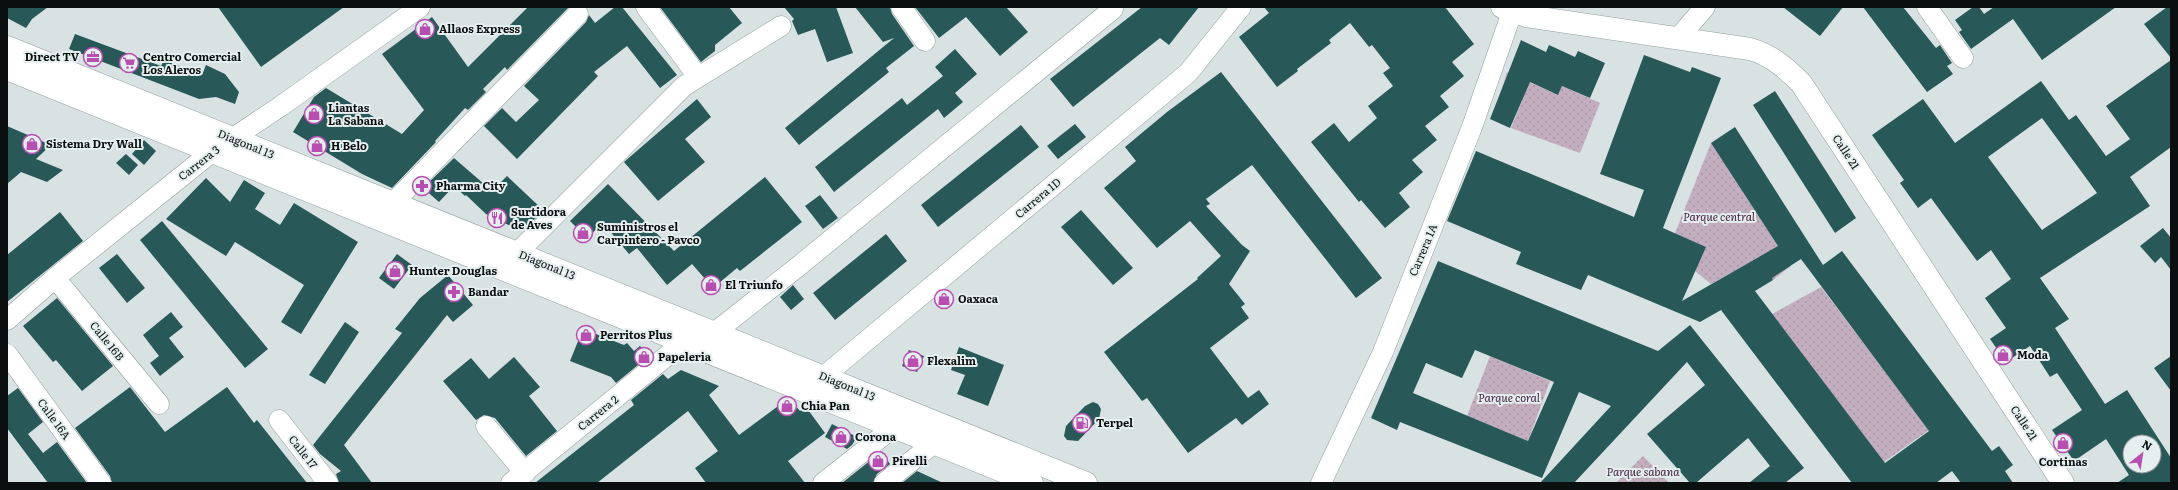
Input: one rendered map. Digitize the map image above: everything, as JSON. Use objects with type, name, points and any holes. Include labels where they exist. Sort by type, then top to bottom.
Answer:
[{"type":"main road","name":"Calle 21","points":[[1507,9],[1526,16],[1732,45],[1757,51],[1786,69],[1801,83],[2063,483]]},
{"type":"main road","name":"Diagonal 13","points":[[7,47],[1086,483]]},
{"type":"main road","name":"Diagonal 13","points":[[7,69],[1032,483]]},
{"type":"street","name":"Carrera 3","points":[[7,320],[55,278],[212,152],[281,106],[420,7]]},
{"type":"street","points":[[646,7],[693,70]]},
{"type":"street","points":[[901,7],[925,41]]},
{"type":"street","name":"Carrera 1D","points":[[823,377],[1188,73],[1240,7]]},
{"type":"street","points":[[1679,37],[1705,7]]},
{"type":"street","points":[[714,332],[806,260],[1113,9]]},
{"type":"street","name":"Carrera 1A","points":[[1321,483],[1383,352],[1472,127],[1507,9]]},
{"type":"street","points":[[1936,10],[1963,58]]},
{"type":"street","points":[[393,203],[578,14]]},
{"type":"street","points":[[517,253],[684,86],[780,26]]},
{"type":"street","name":"Calle 16B","points":[[55,278],[158,404]]},
{"type":"street","name":"Carrera 2","points":[[518,478],[684,342]]},
{"type":"street","name":"Calle 16A","points":[[7,354],[101,483]]},
{"type":"street","name":"Calle 17","points":[[279,420],[328,483]]},
{"type":"street","points":[[486,426],[518,478]]},
{"type":"street","points":[[823,483],[894,427]]},
{"type":"street","points":[[884,483],[934,444]]},
{"type":"green space","points":[[1507,72],[1558,95],[1562,86],[1600,103],[1580,153],[1511,128],[1522,101],[1501,92]]},
{"type":"green space","name":"Parque central","points":[[1711,143],[1791,266],[1773,280],[1759,257],[1711,284],[1695,271],[1675,233]]},
{"type":"green space","points":[[1821,287],[1929,430],[1884,462],[1772,314]]},
{"type":"green space","name":"Parque coral","points":[[1490,356],[1550,381],[1528,441],[1467,416]]},
{"type":"green space","name":"Parque sabana","points":[[1643,456],[1669,483],[1616,483]]},
{"type":"building","points":[[7,7],[48,7],[32,19],[26,28],[7,18]]},
{"type":"building","points":[[218,7],[344,7],[261,67]]},
{"type":"building","points":[[528,7],[569,7],[507,70],[505,67],[483,89],[486,92],[468,110],[465,108],[435,141],[436,142],[392,188],[362,174],[293,132],[314,97],[326,88],[402,134],[424,110],[382,54],[432,17],[468,67]]},
{"type":"building","points":[[615,7],[622,7],[677,75],[660,88],[627,46],[594,72],[598,76],[517,159],[484,126],[502,108],[516,122],[539,100],[524,86],[586,22],[589,15],[595,23]]},
{"type":"building","points":[[660,7],[729,7],[742,23],[715,45],[715,51],[701,62]]},
{"type":"building","points":[[784,7],[836,7],[853,53],[827,62],[815,29],[798,35],[792,21],[794,19]]},
{"type":"building","points":[[855,7],[890,7],[892,14],[914,46],[886,68],[889,72],[799,145],[785,128],[894,38],[883,42]]},
{"type":"building","points":[[915,7],[1006,7],[1028,32],[1000,56],[966,17],[939,38]]},
{"type":"building","points":[[1142,7],[1199,7],[1169,45],[1160,38],[1073,107],[1050,79]]},
{"type":"building","points":[[1264,7],[1445,7],[1474,44],[1452,62],[1464,76],[1440,96],[1449,107],[1425,126],[1437,140],[1412,160],[1423,172],[1399,193],[1410,207],[1385,228],[1361,200],[1359,202],[1311,142],[1334,123],[1349,142],[1377,118],[1368,106],[1393,86],[1383,73],[1390,68],[1372,45],[1369,47],[1350,23],[1329,40],[1331,43],[1297,69],[1298,71],[1277,87],[1239,37],[1269,13]]},
{"type":"building","points":[[1783,7],[1843,7],[1820,36]]},
{"type":"building","points":[[1863,7],[1903,7],[1936,48],[1940,45],[1952,63],[1947,66],[1953,74],[1927,92]]},
{"type":"building","points":[[1973,7],[1979,7],[1984,14],[1994,7],[2116,7],[2042,60],[2013,19],[1971,49],[1959,32],[1962,30],[1955,20]]},
{"type":"building","points":[[2167,7],[2171,7],[2171,58],[2144,24]]},
{"type":"building","name":"Centro Comercial Los Aleros","points":[[75,34],[161,66],[164,60],[202,75],[206,65],[225,74],[239,92],[235,104],[216,97],[199,99],[69,49]]},
{"type":"building","points":[[1521,40],[1546,52],[1549,45],[1575,57],[1578,51],[1605,63],[1590,98],[1562,86],[1558,95],[1530,82],[1510,128],[1490,119]]},
{"type":"building","points":[[955,49],[977,74],[955,93],[963,102],[944,118],[938,109],[834,192],[815,167],[902,98],[907,105],[943,76],[935,67]]},
{"type":"building","points":[[1644,55],[1690,72],[1692,67],[1721,78],[1663,228],[1706,247],[1682,301],[1778,246],[1711,143],[1735,127],[1823,265],[1842,251],[1992,451],[1999,446],[2013,465],[2005,471],[2013,483],[1961,483],[1952,471],[1936,483],[1852,483],[1721,310],[1700,322],[1588,275],[1581,290],[1516,264],[1521,252],[1447,221],[1476,151],[1634,217],[1644,190],[1600,174]],"holes":[[[1801,259],[1929,431],[1885,463],[1755,291],[1773,280],[1772,278]]]},
{"type":"building","points":[[2171,60],[2171,147],[2130,177],[2150,206],[2040,278],[2069,319],[2055,328],[2105,404],[2127,390],[2155,434],[2122,434],[2122,464],[2106,439],[2074,461],[2052,430],[2082,410],[2057,373],[2050,377],[2030,346],[2006,362],[1990,339],[2006,328],[1985,298],[2011,279],[1991,250],[1977,261],[1931,198],[1918,208],[1900,183],[1904,180],[1872,135],[1923,99],[1955,143],[2041,81],[2069,120],[2076,115],[2106,156],[2130,139],[2106,106]],"holes":[[[2042,118],[2097,193],[2042,230],[1988,157]]]},
{"type":"building","points":[[1221,72],[1382,278],[1356,298],[1252,165],[1206,199],[1210,204],[1206,206],[1242,245],[1250,251],[1229,284],[1245,304],[1241,307],[1249,318],[1210,348],[1248,398],[1259,390],[1269,404],[1242,425],[1236,418],[1188,453],[1147,398],[1142,401],[1104,352],[1198,279],[1197,278],[1221,256],[1190,221],[1157,248],[1104,188],[1136,161],[1125,147],[1167,112]]},
{"type":"building","points":[[1775,91],[1856,218],[1835,233],[1753,105]]},
{"type":"building","points":[[697,99],[711,117],[685,139],[705,162],[658,201],[624,162]]},
{"type":"building","points":[[1075,124],[1086,137],[1058,159],[1047,146]]},
{"type":"building","points":[[1021,125],[1039,147],[938,227],[921,205]]},
{"type":"building","points":[[7,126],[51,145],[36,159],[63,170],[47,182],[21,172],[7,184]]},
{"type":"building","points":[[144,140],[156,151],[144,165],[132,154]]},
{"type":"building","points":[[126,154],[138,165],[129,175],[116,163]]},
{"type":"building","points":[[454,158],[492,191],[507,176],[542,209],[536,215],[538,216],[521,231],[486,214],[454,186],[439,202],[423,188]]},
{"type":"building","points":[[765,177],[802,222],[740,271],[737,268],[713,288],[692,264],[667,285],[637,248],[629,254],[603,223],[587,238],[570,221],[608,184],[674,251]]},
{"type":"building","points":[[206,178],[230,202],[244,180],[265,193],[255,209],[280,225],[294,203],[358,242],[301,334],[281,322],[304,285],[235,242],[226,256],[166,219]]},
{"type":"building","points":[[820,195],[838,218],[823,229],[805,206]]},
{"type":"building","points":[[1081,210],[1133,268],[1113,285],[1061,227]]},
{"type":"building","points":[[60,212],[83,241],[7,302],[7,255]]},
{"type":"building","points":[[162,221],[268,349],[245,368],[140,240]]},
{"type":"building","points":[[2163,228],[2171,238],[2171,270],[2161,257],[2155,263],[2140,246]]},
{"type":"building","points":[[886,234],[907,261],[835,320],[813,293]]},
{"type":"building","points":[[117,254],[145,288],[127,303],[99,268]]},
{"type":"building","name":"Hunter Douglas","points":[[397,254],[412,265],[394,289],[379,278]]},
{"type":"building","points":[[1438,261],[1658,351],[1690,325],[1804,468],[1785,483],[1749,483],[1770,466],[1748,438],[1696,483],[1690,483],[1647,434],[1705,385],[1687,362],[1574,483],[1540,483],[1611,406],[1579,392],[1542,478],[1400,422],[1397,430],[1371,418]],"holes":[[[1475,350],[1554,382],[1528,441],[1413,393],[1426,363],[1462,378]]]},
{"type":"building","points":[[448,275],[473,305],[453,322],[447,315],[344,445],[372,483],[339,483],[336,474],[341,471],[320,454],[313,445],[402,333],[395,329],[420,298]]},
{"type":"building","points":[[793,285],[804,299],[791,310],[780,297]]},
{"type":"building","points":[[57,298],[113,366],[82,391],[56,360],[53,362],[23,326]]},
{"type":"building","points":[[171,312],[183,327],[169,338],[184,357],[160,376],[150,363],[159,356],[143,335]]},
{"type":"building","points":[[345,322],[359,332],[325,384],[309,375]]},
{"type":"building","points":[[583,329],[624,345],[627,343],[634,351],[640,346],[649,356],[616,383],[611,377],[570,361]]},
{"type":"building","points":[[959,347],[1004,365],[988,406],[957,394],[965,375],[951,370]]},
{"type":"building","name":"Flexalim","points":[[909,350],[924,356],[917,372],[902,366]]},
{"type":"building","points":[[2171,356],[2171,391],[2154,368]]},
{"type":"building","points":[[514,357],[540,387],[529,396],[557,431],[526,456],[495,418],[484,415],[476,420],[443,381],[471,358],[489,379]]},
{"type":"building","points":[[681,370],[719,386],[709,395],[739,435],[789,398],[800,411],[806,407],[825,433],[788,461],[805,483],[706,483],[695,468],[718,451],[688,411],[597,483],[535,483],[634,405],[631,400],[663,374],[668,379]]},
{"type":"building","points":[[130,387],[165,432],[227,387],[254,423],[257,420],[307,483],[112,483],[110,476],[75,428]]},
{"type":"building","points":[[18,388],[43,422],[28,434],[43,453],[57,442],[87,483],[48,483],[7,428],[7,396]]},
{"type":"building","name":"Terpel","points":[[1093,402],[1098,404],[1101,409],[1099,419],[1078,441],[1067,440],[1064,436],[1066,426],[1085,406]]},
{"type":"building","name":"Corona","points":[[832,424],[857,437],[852,445],[847,449],[825,437]]},
{"type":"building","points":[[2162,444],[2171,458],[2171,483],[2117,483],[2129,475],[2162,474]]},
{"type":"building","name":"Pirelli","points":[[881,452],[890,464],[877,474],[873,483],[842,483]]},
{"type":"building","points":[[917,471],[943,483],[902,483]]},
{"type":"place","name":"Allaos Express","points":[[425,29]]},
{"type":"place","name":"Direct TV","points":[[93,57]]},
{"type":"place","name":"Centro Comercial Los Aleros","points":[[129,63]]},
{"type":"place","name":"Liantas La Sabana","points":[[314,114]]},
{"type":"place","name":"Sistema Dry Wall","points":[[32,144]]},
{"type":"place","name":"H Belo","points":[[317,146]]},
{"type":"place","name":"Pharma City","points":[[422,186]]},
{"type":"place","name":"Surtidora de Aves","points":[[497,218]]},
{"type":"place","name":"Suministros el Carpintero - Pavco","points":[[583,233]]},
{"type":"place","name":"Hunter Douglas","points":[[395,271]]},
{"type":"place","name":"El Triunfo","points":[[711,285]]},
{"type":"place","name":"Bandar","points":[[454,292]]},
{"type":"place","name":"Oaxaca","points":[[944,299]]},
{"type":"place","name":"Perritos Plus","points":[[586,335]]},
{"type":"place","name":"Moda","points":[[2003,355]]},
{"type":"place","name":"Papeleria","points":[[644,357]]},
{"type":"place","name":"Flexalim","points":[[913,361]]},
{"type":"place","name":"Chia Pan","points":[[787,406]]},
{"type":"place","name":"Terpel","points":[[1082,423]]},
{"type":"place","name":"Corona","points":[[841,437]]},
{"type":"place","name":"Cortinas","points":[[2063,443]]},
{"type":"place","name":"Pirelli","points":[[878,461]]}]
